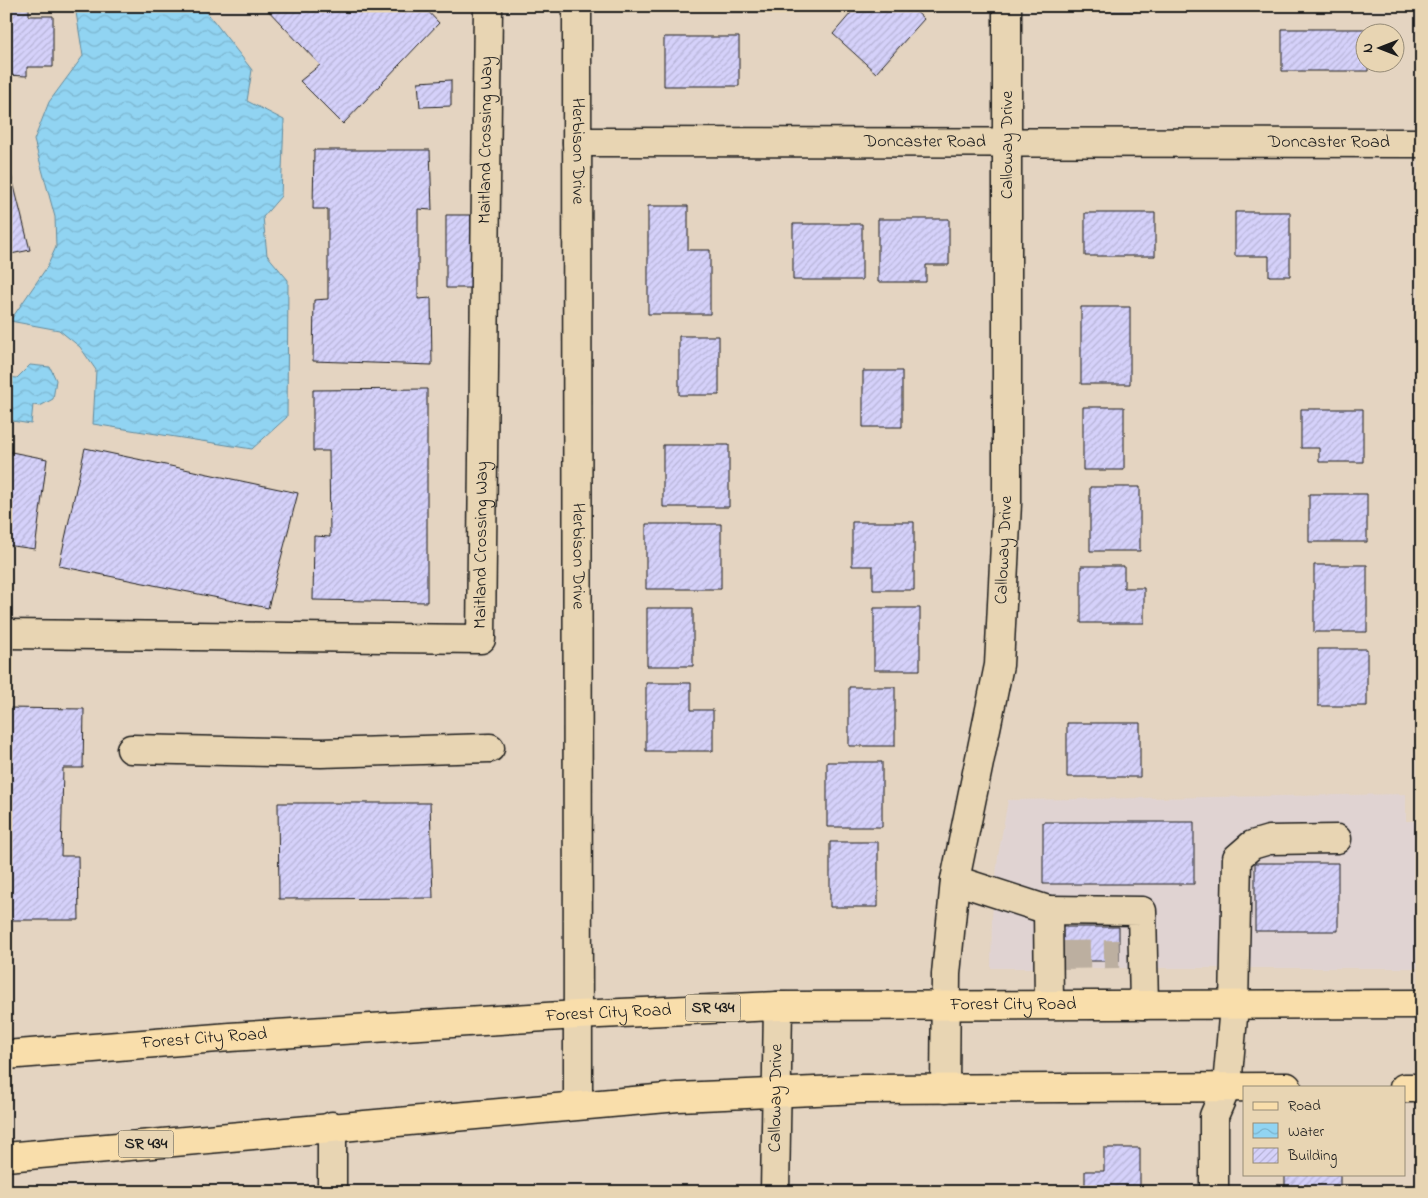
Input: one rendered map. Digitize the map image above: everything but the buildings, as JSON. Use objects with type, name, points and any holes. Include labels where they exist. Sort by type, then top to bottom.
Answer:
[{"type":"main road","name":"Forest City Road","points":[[6,1055],[230,1037],[577,1015],[778,1006],[1422,1004]]},
{"type":"main road","name":"SR 434","points":[[6,1157],[578,1104],[776,1092],[1243,1086]]},
{"type":"main road","points":[[1406,1088],[1422,1088]]},
{"type":"street","name":"Maitland Crossing Way","points":[[6,634],[481,639],[488,6]]},
{"type":"street","name":"Herbison Drive","points":[[577,6],[578,1104]]},
{"type":"street","name":"Calloway Drive","points":[[945,1089],[946,974],[955,880],[999,665],[1007,503],[1007,6]]},
{"type":"street","name":"Doncaster Road","points":[[577,142],[1422,144]]},
{"type":"street","points":[[131,749],[321,753],[490,748]]},
{"type":"street","points":[[1214,1192],[1214,1116],[1227,1086],[1234,1006],[1238,858],[1252,845],[1270,840],[1337,838]]},
{"type":"street","points":[[955,880],[1048,910],[1142,911],[1131,954],[1144,1005]]},
{"type":"street","points":[[1048,910],[1056,955],[1049,1004]]},
{"type":"street","name":"Calloway Drive","points":[[775,1192],[778,1006]]},
{"type":"street","points":[[332,1126],[332,1192]]},
{"type":"shaded area","points":[[1406,794],[1406,821],[1422,821],[1422,968],[991,968],[992,917],[998,856],[1008,800]]},
{"type":"water","points":[[75,6],[202,6],[252,70],[247,101],[284,120],[281,196],[263,217],[267,255],[288,280],[287,417],[252,449],[93,424],[96,370],[80,347],[59,330],[10,321],[47,267],[56,247],[55,217],[34,140],[49,102],[83,56]]},
{"type":"water","points":[[30,365],[50,367],[56,380],[53,399],[40,406],[33,405],[31,424],[6,420],[6,377],[17,378]]},
{"type":"tunnel","points":[[1062,955],[1119,954]]}]
